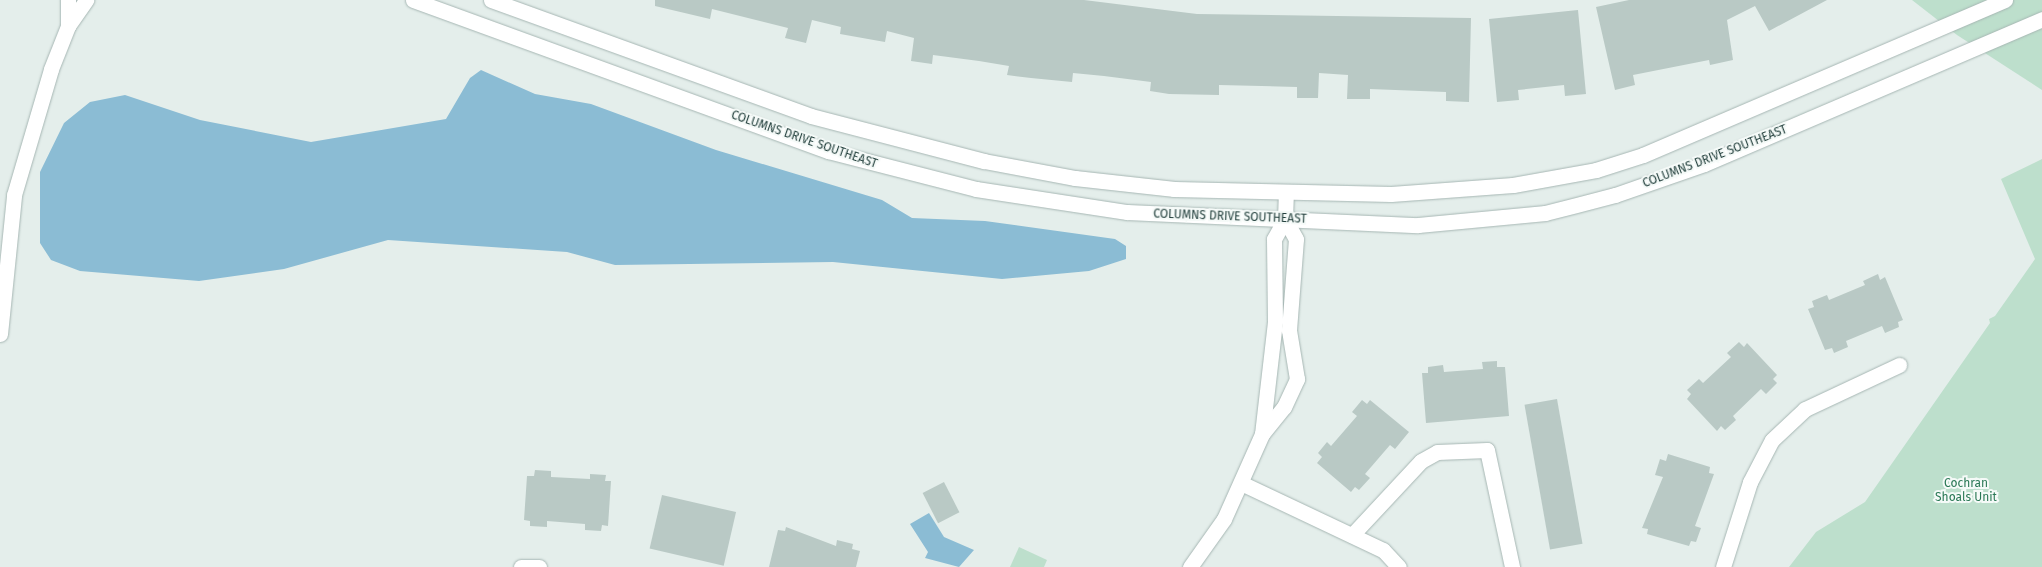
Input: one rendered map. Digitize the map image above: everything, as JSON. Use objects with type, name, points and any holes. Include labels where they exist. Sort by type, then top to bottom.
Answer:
[{"type":"street","points":[[68,0],[68,26]]},
{"type":"street","points":[[0,334],[14,194],[68,26],[86,0]]},
{"type":"street","name":"COLUMNS DRIVE SOUTHEAST","points":[[413,0],[876,165],[976,189],[1084,207],[1285,219],[1473,223],[1545,214],[1615,195],[1704,164],[2042,19]]},
{"type":"street","name":"COLUMNS DRIVE SOUTHEAST","points":[[491,0],[811,116],[915,144],[1101,181],[1286,192],[1432,193],[1596,170],[1723,124],[2005,0]]},
{"type":"street","points":[[1262,434],[1275,321],[1274,239],[1285,219],[1286,192]]},
{"type":"street","points":[[1190,567],[1224,519],[1262,434],[1284,407],[1297,378],[1289,330],[1296,239],[1285,219]]},
{"type":"street","points":[[1723,567],[1750,482],[1772,440],[1805,409],[1899,365]]},
{"type":"street","points":[[1352,535],[1421,461],[1437,452],[1487,450],[1512,567]]},
{"type":"street","points":[[1241,483],[1382,550],[1399,567]]},
{"type":"street","points":[[521,567],[540,567]]},
{"type":"green space","points":[[1912,0],[2042,0],[2042,90],[1957,35]]},
{"type":"green space","name":"Cochran Shoals Unit","points":[[2042,159],[2042,567],[1789,567],[1816,532],[1865,502],[1990,323],[1989,319],[1995,316],[2035,259],[2001,179]]},
{"type":"green space","points":[[1019,547],[1047,560],[1044,567],[1010,567]]},
{"type":"water","points":[[481,70],[535,94],[591,104],[716,150],[882,200],[912,218],[985,221],[1115,239],[1126,246],[1126,259],[1089,271],[1002,279],[833,262],[615,265],[567,252],[388,240],[284,269],[199,281],[80,271],[51,260],[40,243],[40,172],[64,123],[90,102],[125,95],[200,120],[311,142],[446,119],[470,78]]},
{"type":"water","points":[[929,513],[944,537],[974,550],[959,567],[925,558],[928,552],[910,524]]},
{"type":"building","points":[[655,0],[1084,0],[1197,14],[1471,18],[1469,102],[1446,101],[1446,92],[1370,89],[1370,99],[1347,99],[1348,75],[1319,73],[1318,98],[1297,98],[1297,87],[1219,85],[1219,95],[1169,94],[1150,91],[1151,82],[1104,76],[1073,73],[1072,82],[1007,75],[1009,66],[979,61],[933,55],[932,64],[911,61],[914,38],[887,31],[885,42],[840,34],[841,27],[812,20],[806,43],[785,38],[788,28],[712,9],[710,19],[655,6]]},
{"type":"building","points":[[1629,0],[1827,0],[1769,31],[1755,6],[1727,20],[1733,60],[1710,65],[1709,60],[1633,75],[1635,85],[1615,90],[1596,7]]},
{"type":"building","points":[[1578,10],[1586,94],[1565,96],[1564,85],[1518,90],[1519,100],[1497,102],[1489,19]]},
{"type":"building","points":[[1878,274],[1880,280],[1885,277],[1903,320],[1898,322],[1899,327],[1885,333],[1882,326],[1846,341],[1848,347],[1834,353],[1832,348],[1825,350],[1808,309],[1814,307],[1812,301],[1827,295],[1829,300],[1865,285],[1863,281]]},
{"type":"building","points":[[1739,342],[1744,347],[1747,343],[1777,375],[1773,379],[1777,383],[1766,394],[1761,389],[1733,416],[1736,420],[1725,430],[1721,426],[1717,431],[1687,399],[1691,394],[1687,390],[1699,379],[1703,383],[1731,357],[1727,353]]},
{"type":"building","points":[[1497,361],[1497,367],[1505,367],[1509,416],[1426,423],[1422,373],[1428,373],[1428,367],[1443,365],[1444,372],[1483,369],[1482,362]]},
{"type":"building","points":[[1557,399],[1583,544],[1550,549],[1525,405]]},
{"type":"building","points":[[1362,400],[1367,404],[1370,400],[1409,432],[1395,449],[1390,445],[1365,474],[1370,478],[1359,490],[1355,487],[1351,492],[1317,463],[1322,457],[1318,453],[1327,442],[1331,446],[1357,416],[1352,412]]},
{"type":"building","points":[[1668,454],[1710,467],[1709,473],[1714,474],[1695,526],[1701,528],[1696,542],[1691,541],[1689,546],[1647,534],[1648,529],[1642,528],[1663,477],[1655,475],[1660,459],[1666,461]]},
{"type":"building","points":[[535,470],[551,471],[551,477],[590,479],[590,474],[606,475],[605,481],[611,481],[608,526],[602,525],[601,531],[585,530],[585,524],[547,521],[547,527],[530,526],[530,521],[524,520],[527,476],[534,476]]},
{"type":"building","points":[[944,482],[959,512],[938,523],[923,493]]},
{"type":"building","points":[[662,495],[736,512],[724,566],[650,549]]},
{"type":"building","points":[[786,527],[836,546],[837,540],[853,544],[852,549],[860,551],[856,567],[769,567],[778,530],[785,531]]}]
